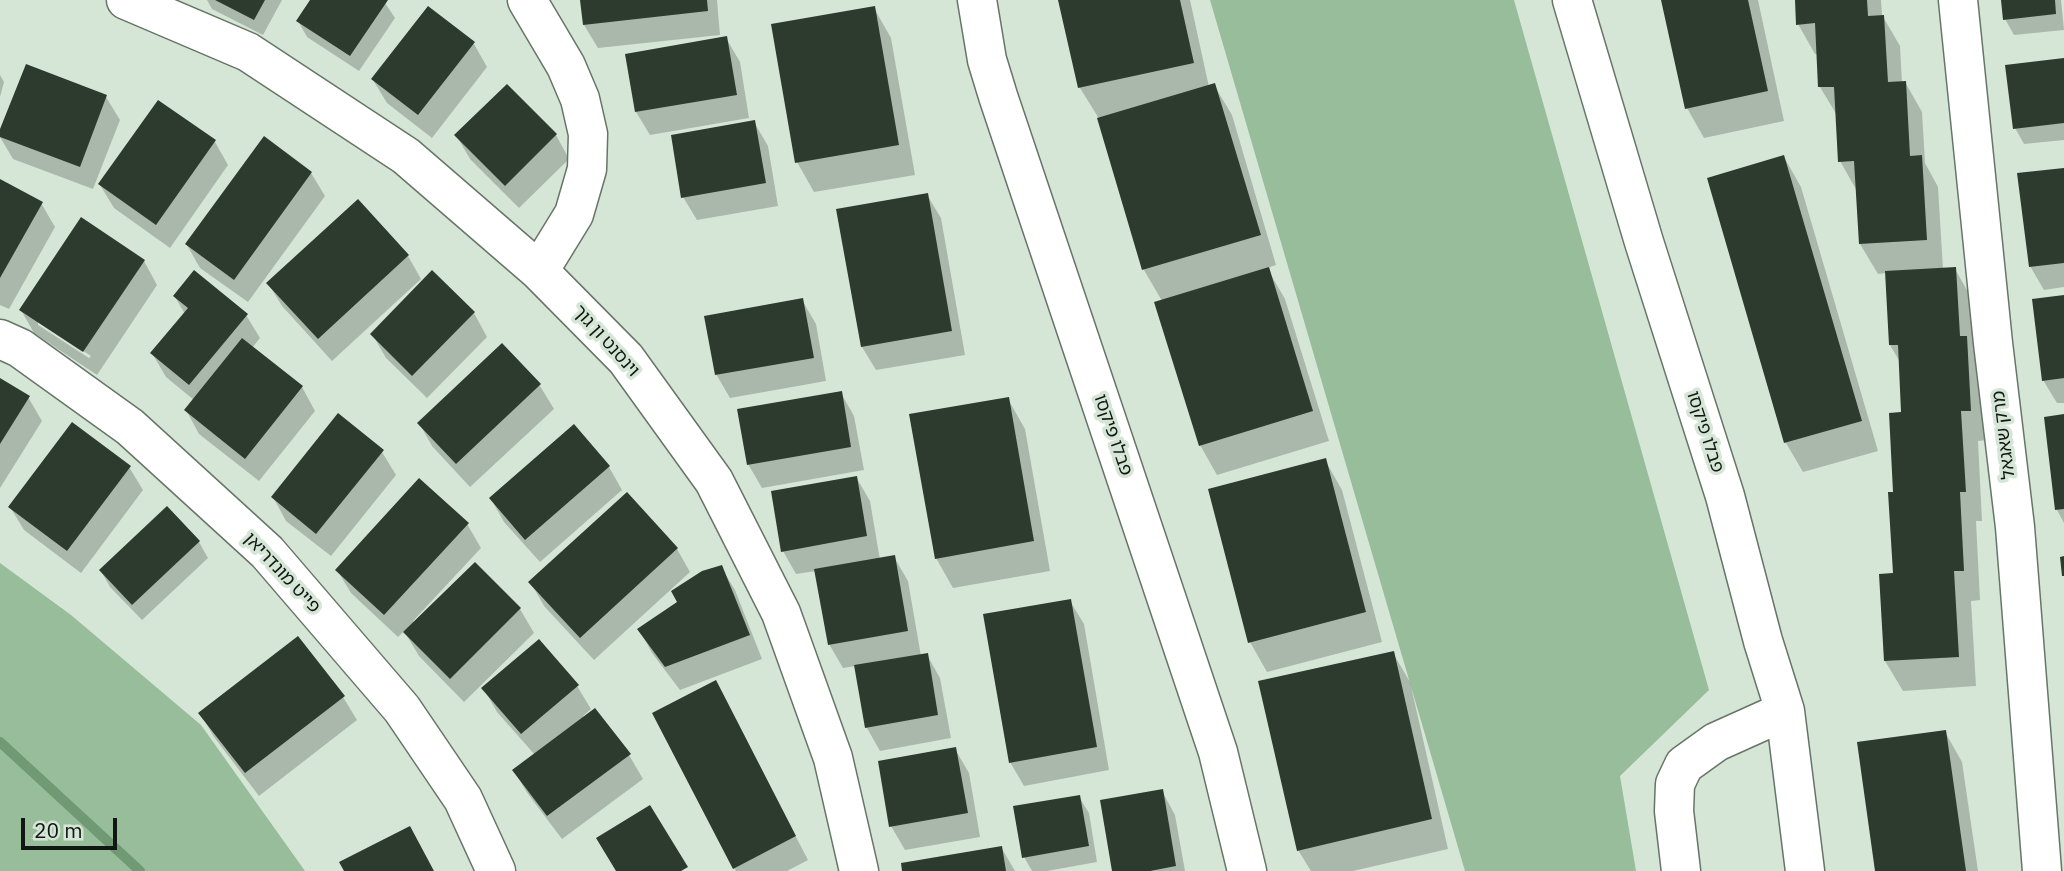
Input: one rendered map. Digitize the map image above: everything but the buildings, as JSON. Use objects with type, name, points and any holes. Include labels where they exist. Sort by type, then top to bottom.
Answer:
[{"type":"street","name":"וינסנט ון גוך","points":[[126,0],[248,52],[406,156],[539,271],[626,359],[714,481],[781,613],[834,758],[859,871]]},
{"type":"street","points":[[527,0],[566,66],[580,99],[588,134],[587,169],[574,214],[539,271]]},
{"type":"street","name":"פבלו פיקסו","points":[[976,0],[987,60],[998,96],[1218,752],[1247,871]]},
{"type":"street","name":"פבלו פיקסו","points":[[1572,0],[1644,242],[1725,496],[1763,640],[1785,711],[1805,871]]},
{"type":"street","name":"מרק שאגאל","points":[[1958,0],[2015,527],[2042,871]]},
{"type":"street","name":"פייט מונדריאן","points":[[0,338],[20,348],[130,427],[267,552],[402,709],[463,799],[496,871]]},
{"type":"street","points":[[1681,871],[1674,811],[1675,784],[1684,765],[1716,742],[1785,711]]},
{"type":"green space","points":[[1210,0],[1514,0],[1709,690],[1620,776],[1636,871],[1465,871]]},
{"type":"green space","points":[[0,563],[71,615],[201,725],[305,871],[0,871]]},
{"type":"waterway","points":[[0,742],[140,871]]}]
